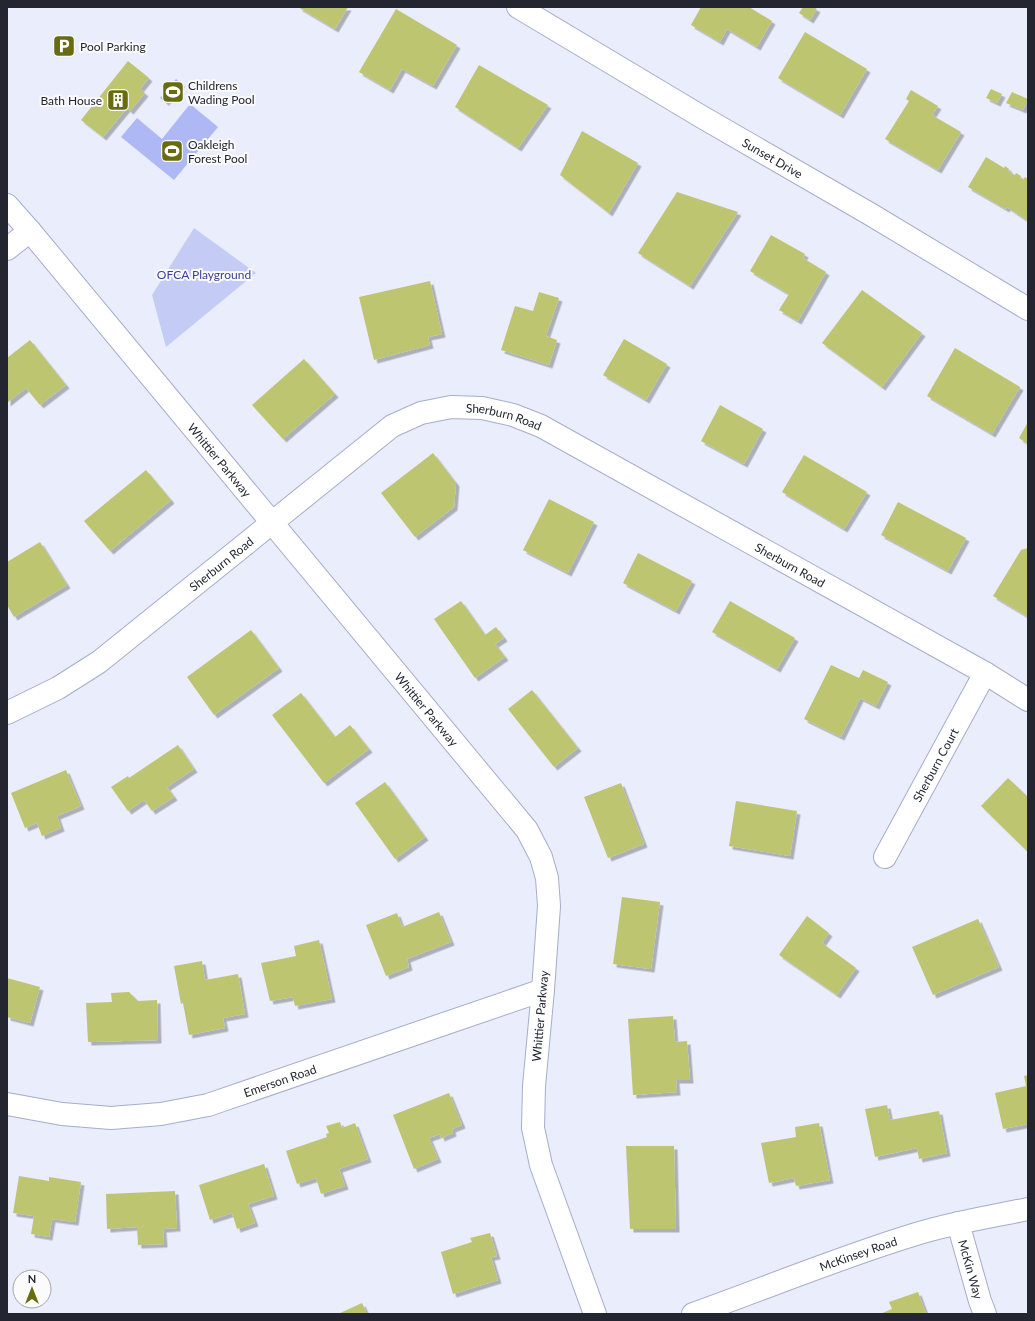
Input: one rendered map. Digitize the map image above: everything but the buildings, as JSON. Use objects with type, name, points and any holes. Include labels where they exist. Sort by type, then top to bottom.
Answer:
[{"type":"street","name":"Sunset Drive","points":[[518,7],[669,98],[870,214],[1028,309]]},
{"type":"street","name":"Whittier Parkway","points":[[7,205],[527,830],[541,857],[547,878],[549,906],[534,1086],[533,1128],[541,1165],[594,1314]]},
{"type":"street","points":[[7,249],[30,231]]},
{"type":"street","name":"Sherburn Road","points":[[7,713],[58,688],[99,662],[392,426],[421,413],[451,407],[482,408],[513,415],[541,426],[984,673],[1028,700]]},
{"type":"street","name":"Sherburn Court","points":[[885,857],[984,673]]},
{"type":"street","name":"Emerson Road","points":[[7,1104],[62,1114],[111,1118],[160,1114],[208,1105],[543,990]]},
{"type":"street","name":"McKinsey Road","points":[[693,1314],[894,1241],[958,1223],[1028,1209]]},
{"type":"street","name":"McKin Way","points":[[958,1223],[985,1314]]},
{"type":"green space","name":"OFCA Playground","points":[[194,228],[256,273],[166,347],[152,295]]},
{"type":"shaded area","name":"Childrens Wading Pool","points":[[176,79],[185,87],[169,106],[160,98]]},
{"type":"shaded area","points":[[190,104],[218,127],[174,180],[121,137],[137,118],[162,139]]},
{"type":"place","name":"Pool Parking","points":[[64,46]]},
{"type":"place","name":"Childrens Wading Pool","points":[[173,92]]},
{"type":"place","name":"Bath House","points":[[118,100]]},
{"type":"place","name":"Oakleigh Forest Pool","points":[[172,151]]}]
